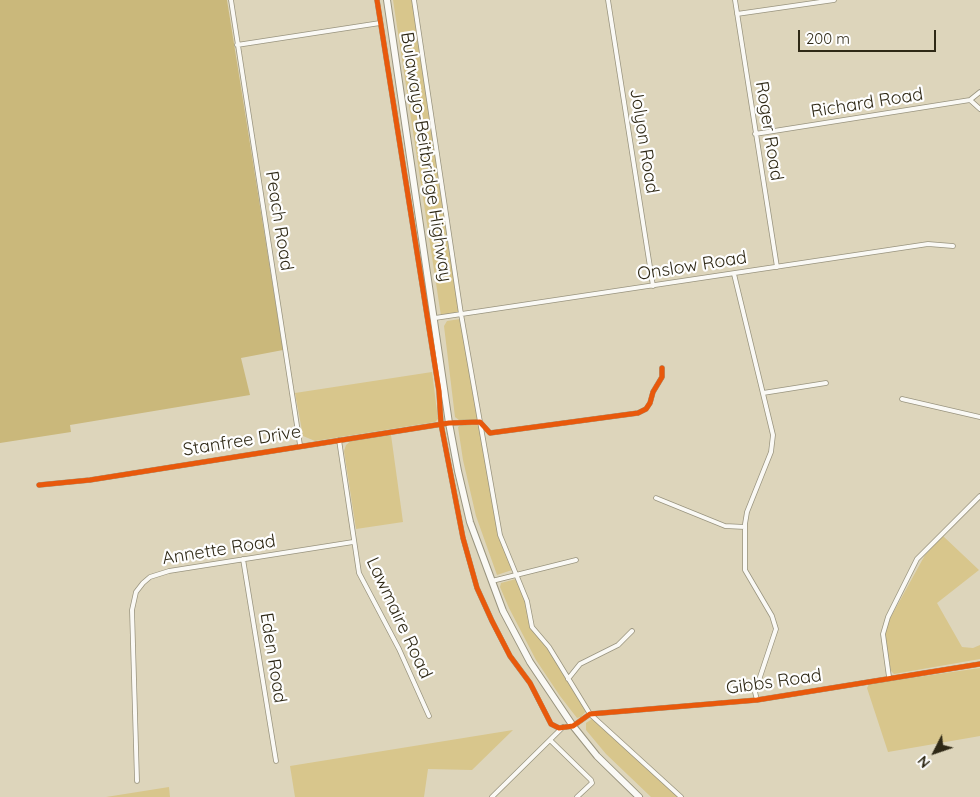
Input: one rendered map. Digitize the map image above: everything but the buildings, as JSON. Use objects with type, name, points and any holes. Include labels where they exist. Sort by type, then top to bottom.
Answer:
[{"type":"highway","name":"Bulawayo-Beitbridge Highway","points":[[387,0],[449,422],[470,522],[504,611],[526,654],[574,726],[598,756],[640,797]]},
{"type":"street","name":"Peach Road","points":[[231,0],[300,445]]},
{"type":"street","points":[[377,0],[428,334],[439,391],[441,424],[462,538],[477,588],[510,656],[530,682],[547,718],[554,726],[563,728],[574,726],[590,714]]},
{"type":"street","points":[[414,0],[461,314],[500,535],[527,601],[532,627],[549,647],[590,714],[681,797]]},
{"type":"street","name":"Jolyon Road","points":[[608,0],[653,286]]},
{"type":"street","name":"Roger Road","points":[[735,0],[777,267]]},
{"type":"street","points":[[737,14],[834,0]]},
{"type":"street","points":[[237,46],[380,23]]},
{"type":"street","points":[[980,92],[970,100],[980,109]]},
{"type":"street","name":"Richard Road","points":[[755,134],[970,100]]},
{"type":"street","points":[[414,236],[424,243]]},
{"type":"street","name":"Onslow Road","points":[[435,318],[928,244],[953,246]]},
{"type":"street","points":[[734,274],[773,435],[773,444],[747,512],[745,527],[745,570],[772,616],[776,629],[755,692],[757,700]]},
{"type":"street","points":[[428,334],[437,334]]},
{"type":"street","points":[[431,351],[440,351]]},
{"type":"street","points":[[480,422],[490,433],[638,413],[646,409],[650,403],[652,392],[662,377],[662,368]]},
{"type":"street","points":[[763,393],[826,384]]},
{"type":"street","points":[[902,399],[980,417]]},
{"type":"street","name":"Stanfree Drive","points":[[40,485],[90,480],[449,422],[480,422]]},
{"type":"street","name":"Lawmaire Road","points":[[339,440],[353,542],[362,580],[384,620],[429,716]]},
{"type":"street","points":[[890,677],[883,634],[888,617],[918,559],[980,496]]},
{"type":"street","points":[[656,498],[725,526],[745,527]]},
{"type":"street","name":"Annette Road","points":[[137,781],[132,610],[136,592],[150,577],[160,573],[353,542]]},
{"type":"street","name":"Eden Road","points":[[243,559],[276,761]]},
{"type":"street","points":[[492,581],[576,560]]},
{"type":"street","points":[[568,678],[580,664],[618,645],[632,631]]},
{"type":"street","name":"Gibbs Road","points":[[590,714],[757,700],[890,677],[980,664]]},
{"type":"street","points":[[492,797],[563,728]]},
{"type":"street","points":[[550,740],[591,780],[592,783],[577,797]]},
{"type":"shaded area","points":[[0,0],[227,0],[283,350],[241,358],[250,395],[70,425],[71,432],[0,443]]},
{"type":"shaded area","points":[[393,0],[413,0],[459,313],[441,316]]},
{"type":"shaded area","points":[[460,319],[478,420],[459,420],[455,417],[444,326],[447,321]]},
{"type":"shaded area","points":[[432,372],[438,419],[435,422],[315,441],[303,436],[295,393]]},
{"type":"shaded area","points":[[473,423],[480,426],[499,534],[512,570],[497,575],[476,516],[463,460],[458,427],[462,424]]},
{"type":"shaded area","points":[[391,435],[403,522],[356,529],[344,451],[346,445],[351,441]]},
{"type":"shaded area","points":[[943,536],[979,570],[937,603],[962,647],[973,648],[980,645],[980,659],[894,674],[891,671],[886,646],[885,633],[887,624],[925,555]]},
{"type":"shaded area","points":[[516,579],[526,602],[531,627],[548,649],[586,711],[581,717],[577,718],[536,660],[509,608],[500,587],[501,583]]},
{"type":"shaded area","points":[[980,668],[980,736],[888,752],[867,688],[869,684]]},
{"type":"shaded area","points":[[592,719],[679,797],[651,797],[606,754],[586,730],[586,723]]},
{"type":"shaded area","points":[[513,730],[472,770],[428,769],[424,797],[295,797],[290,766]]},
{"type":"shaded area","points":[[169,787],[170,797],[106,797]]},
{"type":"cycle path","points":[[377,0],[439,391],[441,424],[463,538],[477,588],[492,621],[510,656],[530,683],[551,724],[559,728],[573,726],[590,714],[757,700],[980,664]]},
{"type":"cycle path","points":[[39,485],[90,480],[449,423],[480,422],[490,433],[638,413],[646,409],[650,403],[653,392],[662,377],[662,368]]}]
